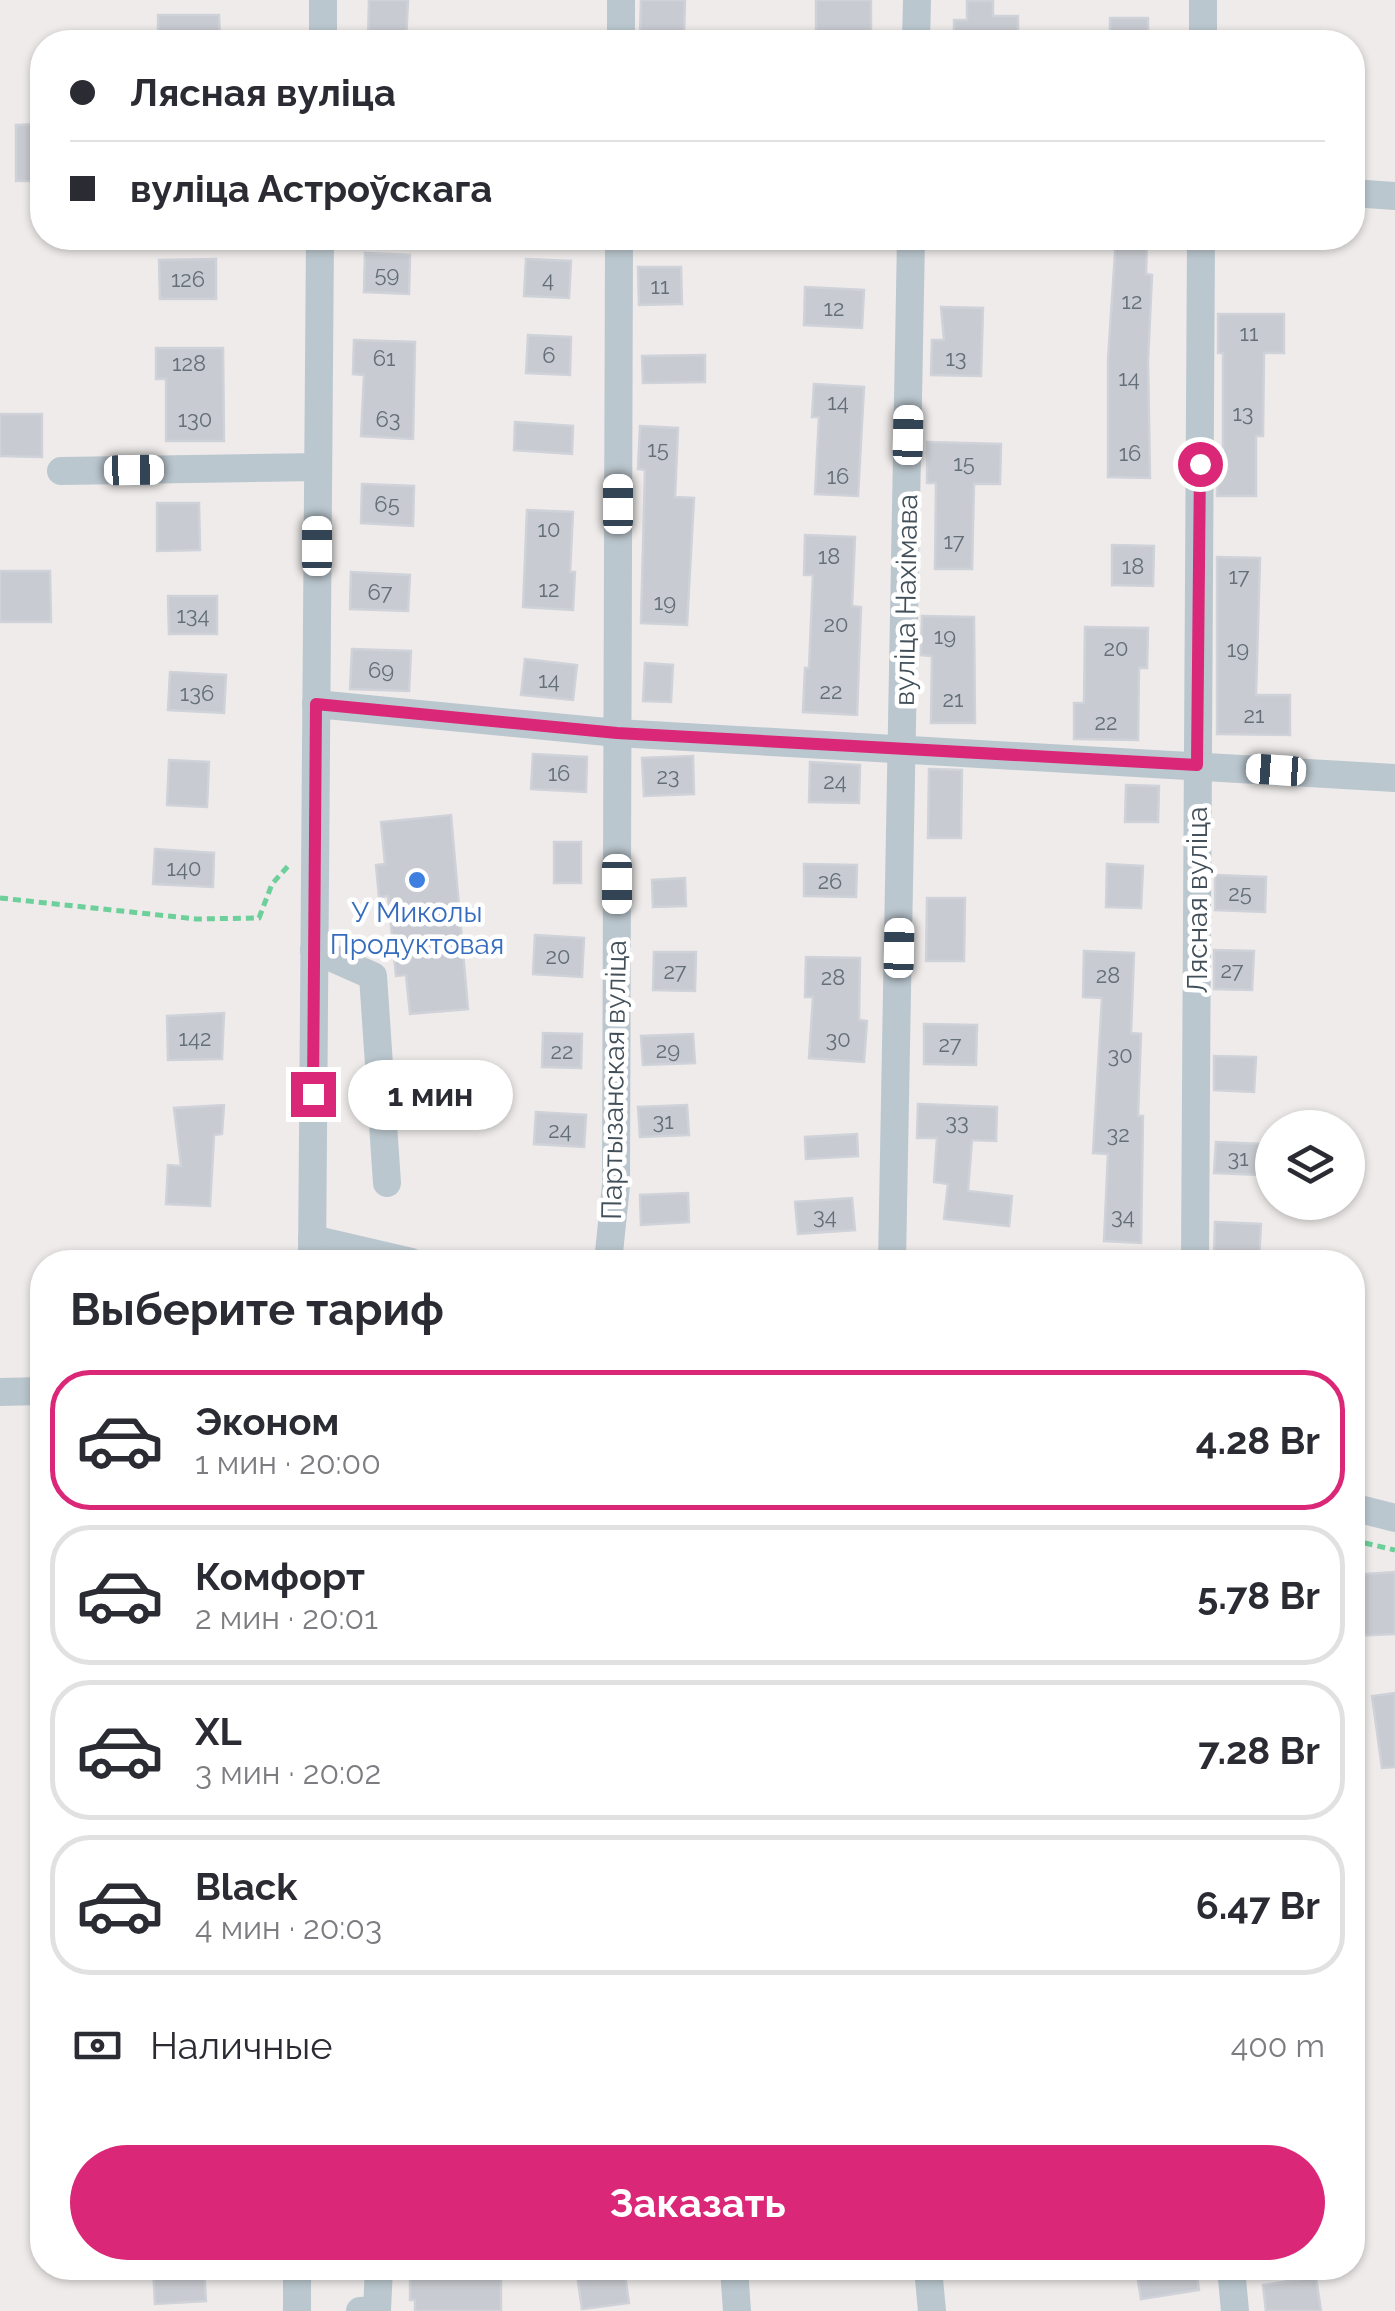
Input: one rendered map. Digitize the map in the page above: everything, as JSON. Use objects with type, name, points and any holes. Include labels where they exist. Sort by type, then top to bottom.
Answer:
[{"type":"street","points":[[323,0],[323,30]]},
{"type":"street","points":[[621,30],[622,0]]},
{"type":"street","points":[[916,30],[917,0]]},
{"type":"street","points":[[1202,30],[1203,0]]},
{"type":"street","points":[[1365,193],[1395,196]]},
{"type":"street","points":[[312,1250],[320,250]]},
{"type":"street","name":"Партызанская вуліца","points":[[609,1250],[616,1185],[619,250]]},
{"type":"street","name":"вуліца Нахімава","points":[[892,1250],[911,250]]},
{"type":"street","name":"Лясная вуліца","points":[[1194,1250],[1201,250]]},
{"type":"street","points":[[60,472],[318,466]]},
{"type":"street","points":[[316,704],[617,733],[1395,778]]},
{"type":"street","points":[[314,950],[373,976],[387,1183]]},
{"type":"street","points":[[0,1392],[30,1391]]},
{"type":"street","points":[[1365,1510],[1395,1518]]},
{"type":"street","points":[[296,2311],[297,2280]]},
{"type":"street","points":[[360,2311],[377,2310],[378,2280]]},
{"type":"street","points":[[735,2280],[737,2311]]},
{"type":"street","points":[[929,2280],[932,2311]]},
{"type":"street","points":[[1232,2280],[1236,2311]]},
{"type":"path","points":[[0,898],[196,919],[258,918],[272,884],[315,838]]},
{"type":"path","points":[[1365,1543],[1395,1550]]},
{"type":"building","points":[[369,0],[408,0],[407,30],[368,30]]},
{"type":"building","points":[[641,0],[685,0],[684,30],[640,30]]},
{"type":"building","points":[[816,0],[871,0],[871,30],[816,30]]},
{"type":"building","points":[[967,1],[993,1],[993,16],[1018,16],[1018,30],[954,30],[954,20],[967,20]]},
{"type":"building","points":[[158,15],[219,15],[220,30],[158,30]]},
{"type":"building","points":[[1110,18],[1148,18],[1148,30],[1110,30]]},
{"type":"building","points":[[30,124],[30,181],[16,181],[16,125]]},
{"type":"building","points":[[1115,250],[1147,250],[1146,274],[1152,275],[1148,361],[1150,478],[1108,477],[1108,360]]},
{"type":"building","points":[[365,253],[410,255],[409,294],[364,292]]},
{"type":"building","points":[[216,259],[216,299],[160,299],[159,260]]},
{"type":"building","points":[[526,259],[571,261],[569,298],[524,296]]},
{"type":"building","points":[[638,267],[681,267],[682,304],[639,305]]},
{"type":"building","points":[[805,287],[864,290],[862,328],[804,325]]},
{"type":"building","points":[[941,307],[983,308],[981,376],[931,375],[932,340],[944,340]]},
{"type":"building","points":[[1218,314],[1284,314],[1284,353],[1264,353],[1263,436],[1256,436],[1256,496],[1217,496],[1217,452],[1223,452],[1223,353],[1218,353]]},
{"type":"building","points":[[528,335],[571,337],[570,375],[526,373]]},
{"type":"building","points":[[354,340],[415,342],[413,439],[361,436],[364,375],[353,374]]},
{"type":"building","points":[[156,348],[223,348],[224,441],[166,441],[166,379],[156,379]]},
{"type":"building","points":[[705,355],[705,382],[643,383],[642,356]]},
{"type":"building","points":[[814,384],[864,387],[858,496],[815,494],[819,417],[812,417]]},
{"type":"building","points":[[0,414],[42,414],[42,457],[0,456]]},
{"type":"building","points":[[515,422],[573,426],[572,454],[514,450]]},
{"type":"building","points":[[640,426],[678,428],[675,497],[694,498],[687,625],[641,623],[645,470],[638,469]]},
{"type":"building","points":[[927,442],[1001,444],[1000,484],[974,484],[972,569],[935,569],[936,483],[927,483]]},
{"type":"building","points":[[362,484],[414,486],[413,526],[361,523]]},
{"type":"building","points":[[157,503],[199,503],[200,550],[157,551]]},
{"type":"building","points":[[527,510],[573,512],[573,610],[523,607]]},
{"type":"building","points":[[805,535],[855,537],[852,606],[861,607],[857,715],[803,712],[813,575],[804,575]]},
{"type":"building","points":[[1112,545],[1154,546],[1153,586],[1112,585]]},
{"type":"building","points":[[1217,557],[1260,558],[1256,695],[1290,695],[1290,735],[1217,734]]},
{"type":"building","points":[[0,571],[50,571],[51,622],[0,622]]},
{"type":"building","points":[[351,572],[410,575],[408,611],[350,609]]},
{"type":"building","points":[[168,596],[217,596],[217,634],[169,634]]},
{"type":"building","points":[[922,616],[974,617],[975,723],[931,723],[932,656],[921,655]]},
{"type":"building","points":[[1085,627],[1148,628],[1147,668],[1139,668],[1138,740],[1074,739],[1074,703],[1084,703]]},
{"type":"building","points":[[352,649],[411,651],[409,691],[350,689]]},
{"type":"building","points":[[525,659],[577,665],[573,700],[521,695]]},
{"type":"building","points":[[645,663],[673,665],[671,702],[643,701]]},
{"type":"building","points":[[170,672],[226,675],[224,713],[168,710]]},
{"type":"building","points":[[533,754],[587,757],[586,792],[531,789]]},
{"type":"building","points":[[693,756],[694,794],[644,796],[642,758]]},
{"type":"building","points":[[169,760],[209,762],[207,807],[167,805]]},
{"type":"building","points":[[810,762],[860,765],[859,803],[809,802]]},
{"type":"building","points":[[929,769],[962,770],[961,838],[928,838]]},
{"type":"building","points":[[1126,785],[1159,786],[1158,822],[1125,822]]},
{"type":"building","name":"У Миколы Продуктовая","points":[[451,815],[468,1009],[410,1014],[406,975],[396,976],[388,896],[379,897],[376,865],[385,864],[381,822]]},
{"type":"building","points":[[554,842],[581,842],[581,883],[554,883]]},
{"type":"building","points":[[155,849],[214,853],[213,887],[153,884]]},
{"type":"building","points":[[804,864],[857,865],[856,897],[804,896]]},
{"type":"building","points":[[1107,864],[1143,866],[1141,908],[1106,907]]},
{"type":"building","points":[[1215,875],[1266,877],[1265,912],[1215,910]]},
{"type":"building","points":[[685,878],[686,906],[653,907],[652,880]]},
{"type":"building","points":[[927,898],[965,898],[964,961],[926,961]]},
{"type":"building","points":[[535,935],[584,938],[582,977],[533,974]]},
{"type":"building","points":[[1214,950],[1254,951],[1252,990],[1214,989]]},
{"type":"building","points":[[1084,951],[1134,953],[1131,1033],[1141,1034],[1138,1116],[1143,1116],[1141,1243],[1104,1241],[1108,1154],[1093,1153],[1102,998],[1083,997]]},
{"type":"building","points":[[654,952],[696,952],[695,991],[653,990]]},
{"type":"building","points":[[806,957],[860,958],[859,1020],[867,1021],[864,1062],[809,1058],[813,997],[805,997]]},
{"type":"building","points":[[224,1013],[222,1059],[168,1060],[167,1016]]},
{"type":"building","points":[[924,1024],[977,1025],[976,1065],[924,1064]]},
{"type":"building","points":[[543,1033],[582,1034],[581,1068],[542,1067]]},
{"type":"building","points":[[693,1034],[695,1063],[643,1065],[641,1036]]},
{"type":"building","points":[[1214,1056],[1256,1057],[1254,1092],[1214,1090]]},
{"type":"building","points":[[918,1104],[997,1107],[996,1141],[972,1140],[968,1191],[1012,1196],[1009,1226],[944,1219],[948,1184],[934,1182],[937,1138],[917,1138]]},
{"type":"building","points":[[224,1105],[222,1134],[214,1135],[210,1206],[166,1204],[168,1165],[181,1166],[174,1108]]},
{"type":"building","points":[[687,1105],[689,1135],[640,1137],[638,1107]]},
{"type":"building","points":[[536,1112],[586,1115],[584,1147],[534,1144]]},
{"type":"building","points":[[857,1134],[858,1156],[806,1159],[805,1137]]},
{"type":"building","points":[[1216,1142],[1255,1144],[1255,1175],[1214,1173]]},
{"type":"building","points":[[688,1193],[689,1222],[641,1225],[640,1195]]},
{"type":"building","points":[[852,1198],[855,1230],[798,1234],[795,1202]]},
{"type":"building","points":[[1215,1222],[1261,1224],[1260,1250],[1214,1250]]},
{"type":"building","points":[[1395,1572],[1395,1634],[1365,1635],[1365,1574]]},
{"type":"building","points":[[1395,1693],[1395,1767],[1382,1768],[1372,1696]]},
{"type":"building","points":[[154,2280],[205,2280],[206,2301],[155,2304]]},
{"type":"building","points":[[410,2280],[501,2280],[501,2311],[415,2311],[415,2300],[410,2300]]},
{"type":"building","points":[[578,2280],[626,2280],[629,2303],[582,2309]]},
{"type":"building","points":[[1138,2280],[1198,2280],[1199,2290],[1141,2299]]},
{"type":"building","points":[[1316,2280],[1321,2311],[1266,2311],[1263,2285]]},
{"type":"place","name":"У Миколы Продуктовая","points":[[417,880]]},
{"type":"route","points":[[313,1094],[316,704],[617,733],[1197,765],[1200,464]]}]
